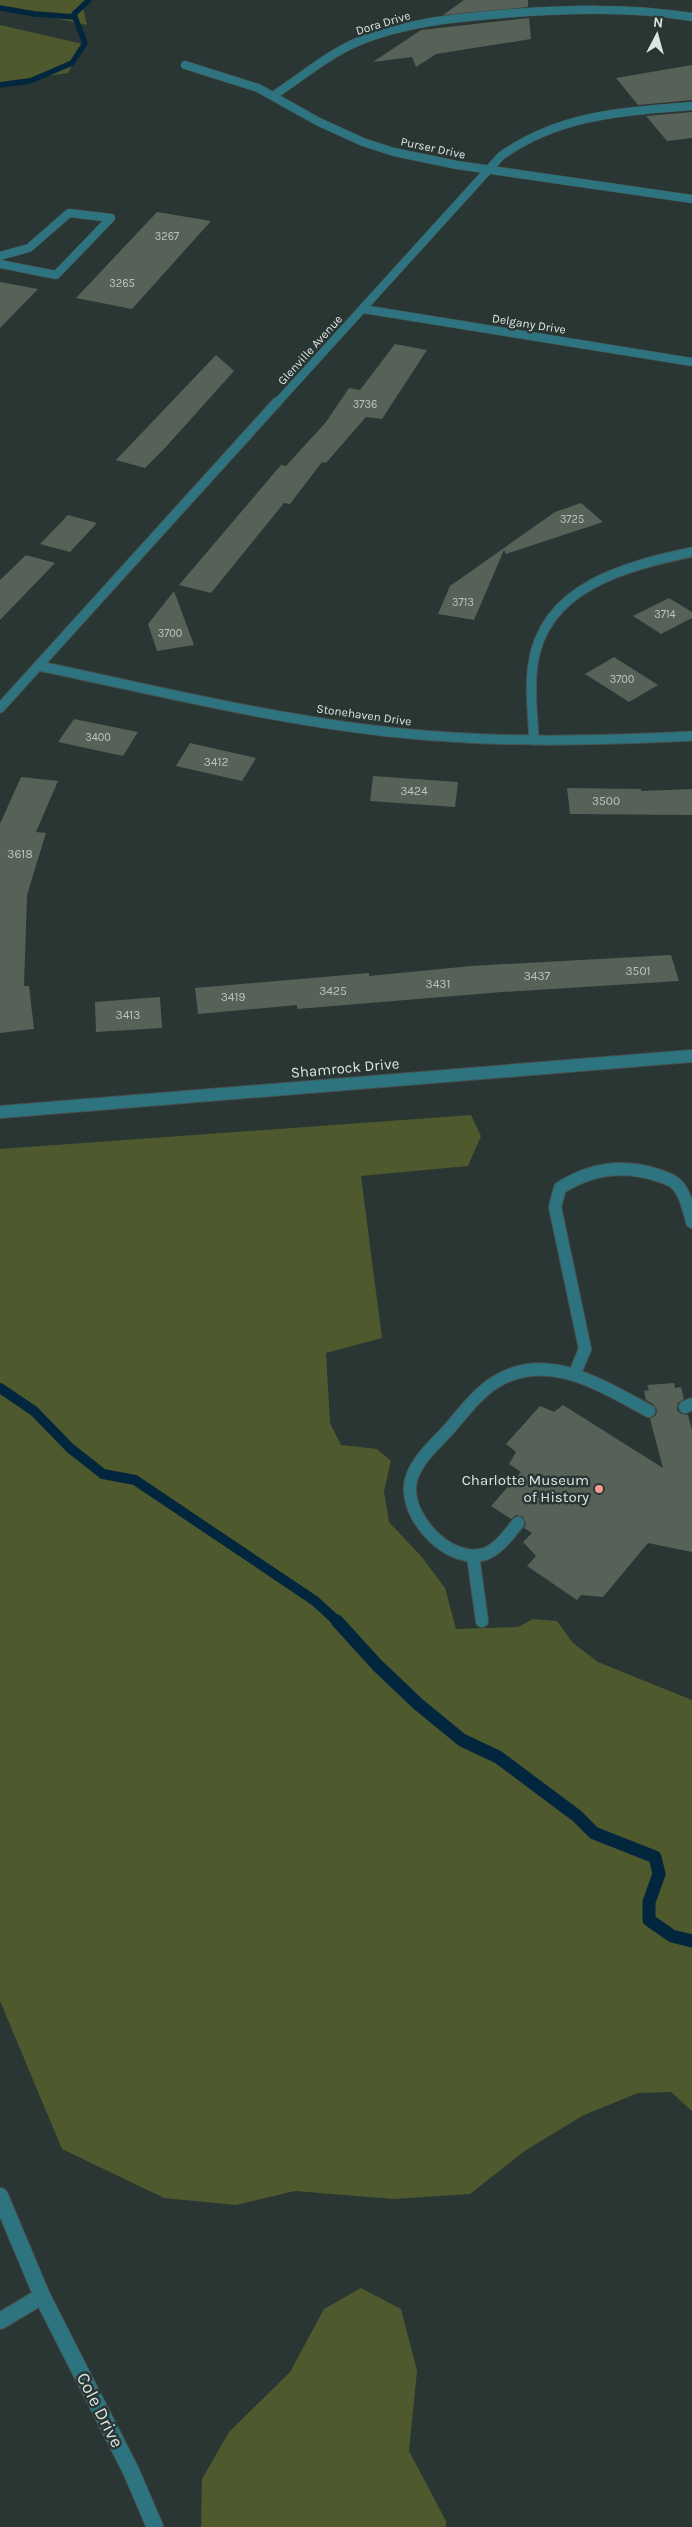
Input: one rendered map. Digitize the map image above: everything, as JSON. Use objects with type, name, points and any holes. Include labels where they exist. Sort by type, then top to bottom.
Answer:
[{"type":"street","name":"Dora Drive","points":[[274,95],[345,48],[414,25],[448,19],[594,8],[644,10],[692,17]]},
{"type":"street","name":"Purser Drive","points":[[185,65],[216,73],[274,95],[319,122],[370,145],[424,159],[489,170],[692,199]]},
{"type":"street","name":"Glenville Avenue","points":[[0,708],[501,156],[520,142],[567,122],[609,114],[692,106]]},
{"type":"street","points":[[0,256],[29,248],[69,213],[111,218],[56,275],[0,264]]},
{"type":"street","name":"Delgany Drive","points":[[362,309],[692,362]]},
{"type":"street","points":[[534,740],[534,654],[538,640],[550,616],[573,595],[602,578],[640,563],[692,552]]},
{"type":"street","name":"Stonehaven Drive","points":[[38,666],[278,715],[356,728],[462,738],[534,740],[619,740],[692,736]]},
{"type":"street","name":"Shamrock Drive","points":[[0,1112],[692,1056]]},
{"type":"street","points":[[575,1373],[585,1349],[555,1207],[560,1188],[574,1178],[612,1168],[651,1172],[675,1182],[685,1198],[692,1222]]},
{"type":"street","points":[[518,1523],[496,1548],[485,1554],[464,1555],[436,1538],[420,1523],[411,1503],[410,1484],[419,1464],[476,1398],[496,1382],[512,1374],[530,1370],[555,1369],[575,1373],[648,1411]]},
{"type":"street","points":[[473,1556],[482,1622]]},
{"type":"street","name":"Cole Drive","points":[[0,2196],[42,2296],[131,2471],[155,2527]]},
{"type":"street","points":[[0,2321],[42,2296]]},
{"type":"green space","points":[[0,0],[86,0],[82,4],[87,25],[0,6]]},
{"type":"green space","points":[[0,25],[83,44],[68,73],[0,82]]},
{"type":"green space","points":[[471,1115],[481,1136],[468,1166],[361,1176],[382,1338],[326,1353],[330,1423],[341,1445],[377,1449],[391,1461],[384,1491],[389,1522],[421,1556],[445,1588],[456,1629],[518,1627],[533,1619],[557,1621],[573,1643],[598,1662],[692,1700],[692,2111],[671,2092],[638,2093],[584,2115],[526,2150],[470,2194],[394,2199],[295,2191],[236,2205],[164,2198],[62,2149],[0,2001],[0,1149]]},
{"type":"green space","points":[[361,2288],[401,2309],[417,2371],[409,2451],[446,2521],[446,2527],[201,2527],[202,2479],[229,2432],[290,2372],[324,2309]]},
{"type":"building","points":[[464,0],[528,0],[528,7],[443,15]]},
{"type":"building","points":[[529,18],[531,39],[436,54],[416,67],[412,57],[373,62],[421,30]]},
{"type":"building","points":[[692,65],[692,100],[638,105],[616,78]]},
{"type":"building","points":[[692,112],[692,138],[667,141],[646,116]]},
{"type":"building","points":[[157,212],[211,221],[132,309],[76,298]]},
{"type":"building","points":[[0,282],[38,289],[0,328]]},
{"type":"building","points":[[395,344],[427,350],[382,419],[366,417],[326,463],[322,462],[290,504],[284,503],[211,593],[179,585],[281,465],[286,466],[326,422],[349,388],[360,390]]},
{"type":"building","points":[[216,355],[234,371],[164,449],[145,468],[116,460]]},
{"type":"building","points":[[581,503],[603,522],[506,554],[504,550],[474,620],[438,614],[450,586],[555,512]]},
{"type":"building","points":[[68,515],[97,523],[70,552],[40,544]]},
{"type":"building","points":[[26,555],[55,563],[0,620],[0,580]]},
{"type":"building","points":[[174,591],[194,645],[157,651],[148,624]]},
{"type":"building","points":[[669,598],[692,612],[692,618],[661,634],[633,616]]},
{"type":"building","points":[[614,657],[658,685],[629,702],[585,674]]},
{"type":"building","points":[[74,719],[138,732],[123,756],[58,742]]},
{"type":"building","points":[[190,743],[256,758],[242,781],[176,766]]},
{"type":"building","points":[[373,776],[458,782],[455,807],[370,801]]},
{"type":"building","points":[[21,777],[58,781],[36,832],[46,833],[27,895],[24,986],[29,986],[34,1029],[0,1033],[0,824]]},
{"type":"building","points":[[567,788],[641,789],[641,791],[692,789],[692,815],[570,814]]},
{"type":"building","points":[[671,955],[679,981],[502,992],[297,1009],[297,1005],[198,1014],[195,988],[369,973],[369,976],[471,966]]},
{"type":"building","points":[[160,997],[162,1028],[96,1032],[95,1002]]},
{"type":"building","name":"Charlotte Museum of History","points":[[674,1383],[675,1388],[681,1387],[684,1399],[678,1403],[677,1410],[681,1414],[688,1415],[692,1430],[692,1552],[648,1543],[603,1597],[581,1595],[577,1600],[527,1566],[536,1556],[523,1542],[532,1533],[524,1528],[526,1524],[523,1517],[516,1515],[511,1519],[491,1506],[521,1472],[509,1464],[516,1452],[506,1444],[540,1406],[554,1412],[563,1405],[663,1468],[650,1419],[656,1415],[657,1410],[653,1404],[646,1400],[644,1391],[649,1390],[647,1385]]},
{"type":"waterway","points":[[75,17],[74,14],[89,0]]},
{"type":"waterway","points":[[0,8],[35,14],[75,17]]},
{"type":"waterway","points":[[0,85],[30,81],[72,63],[85,43],[75,17]]},
{"type":"waterway","points":[[0,1388],[34,1411],[70,1448],[103,1474],[135,1480],[315,1601],[337,1622]]},
{"type":"waterway","points":[[337,1622],[377,1665],[418,1704],[462,1740],[498,1757],[577,1816],[594,1833],[655,1857],[659,1874],[649,1902],[649,1920],[672,1936],[692,1941]]},
{"type":"place","name":"Charlotte Museum of History","points":[[599,1489]]}]
